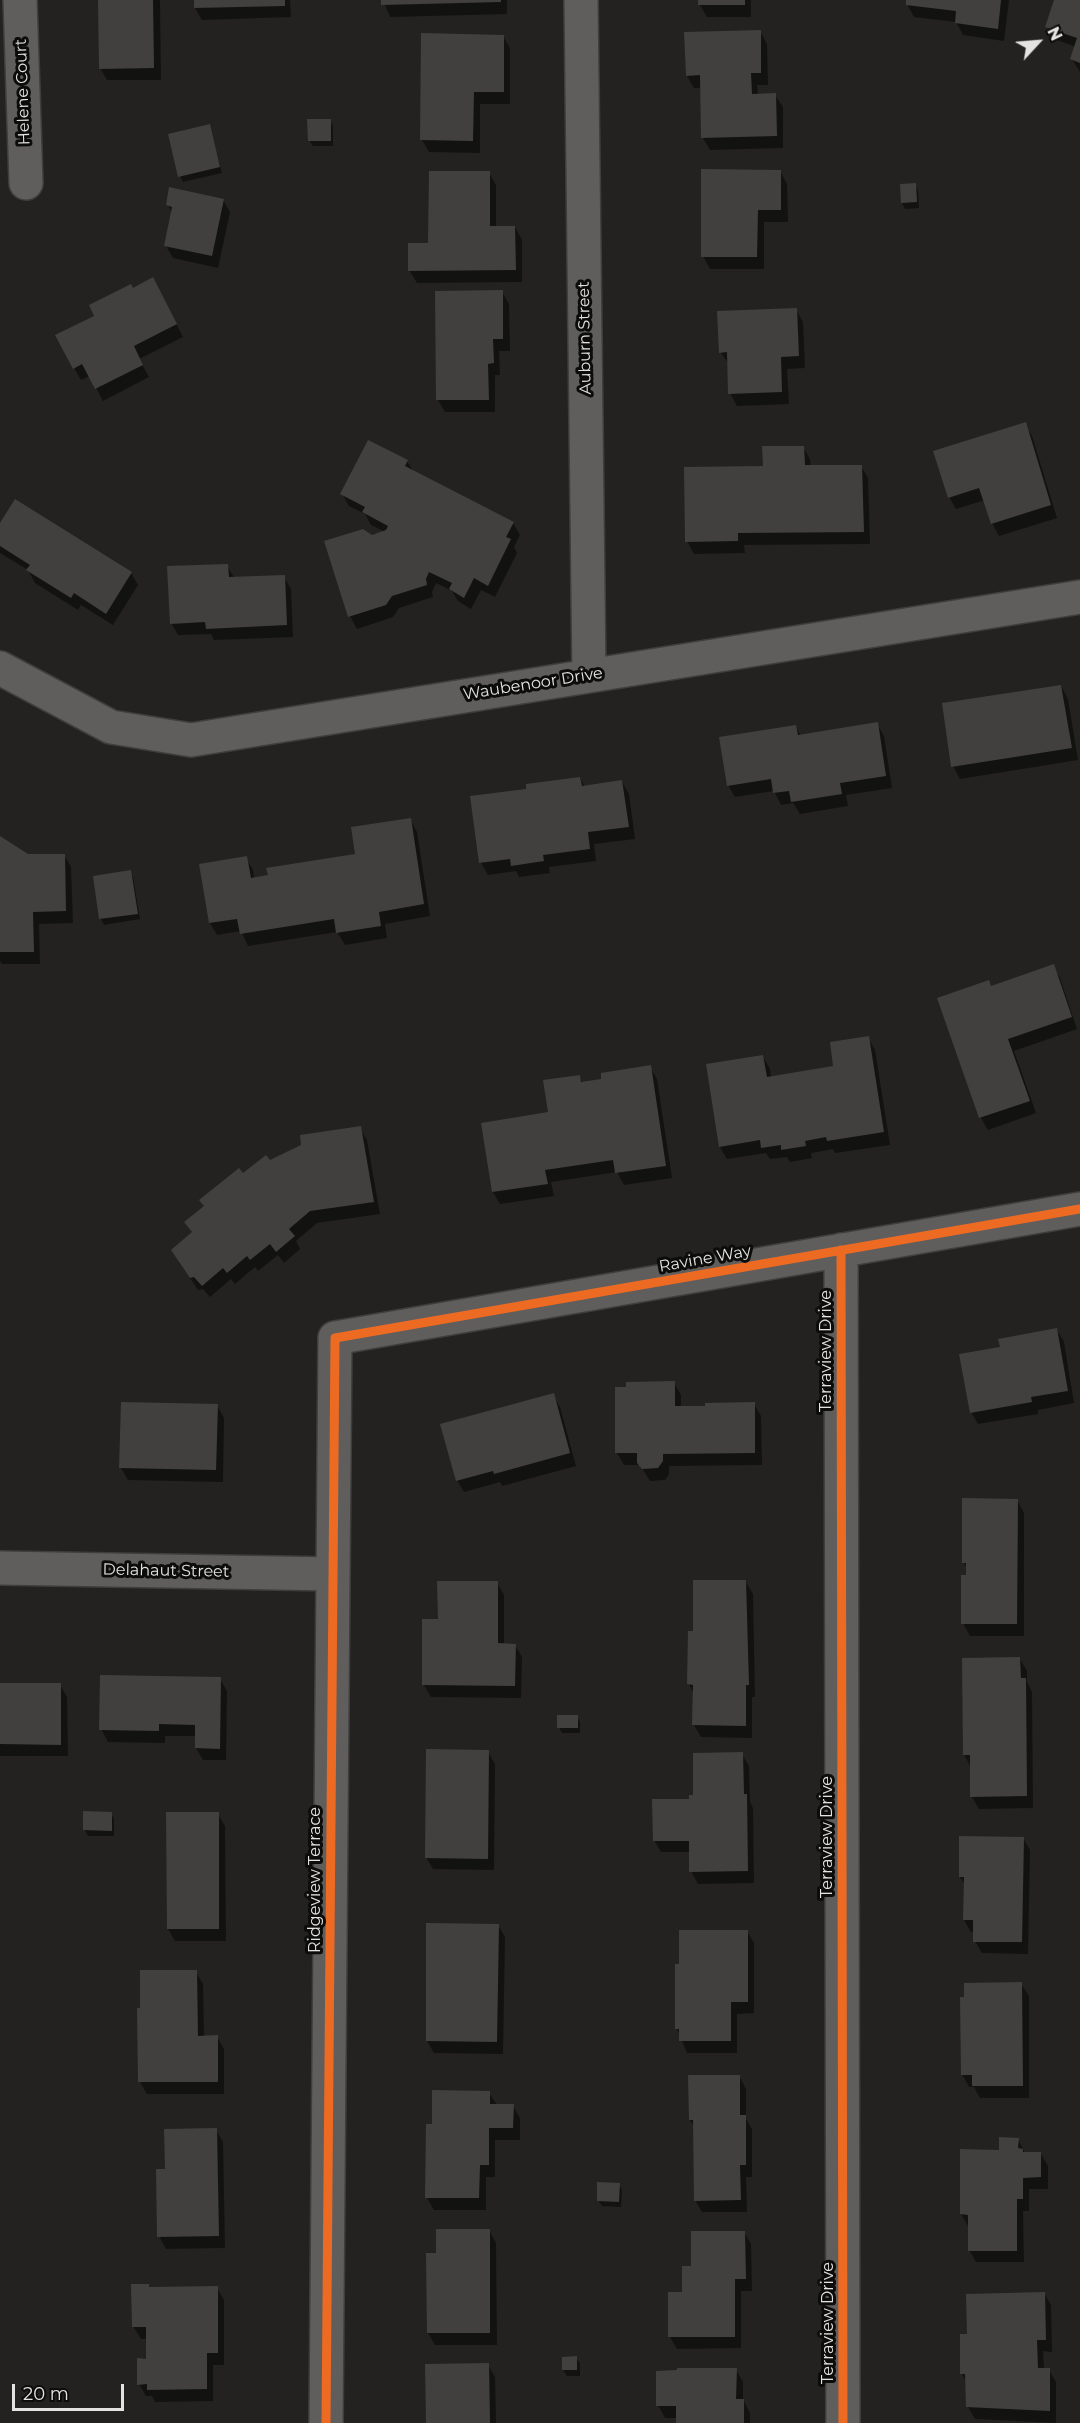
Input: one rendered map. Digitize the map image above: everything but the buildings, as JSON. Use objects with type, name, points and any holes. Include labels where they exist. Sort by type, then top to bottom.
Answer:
[{"type":"street","name":"Helene Court","points":[[20,0],[26,183]]},
{"type":"street","name":"Auburn Street","points":[[581,0],[589,675]]},
{"type":"street","name":"Waubenoor Drive","points":[[0,668],[111,727],[191,740],[1080,597]]},
{"type":"street","name":"Ravine Way","points":[[335,1338],[1080,1209]]},
{"type":"street","name":"Terraview Drive","points":[[841,1250],[843,2423]]},
{"type":"street","name":"Ridgeview Terrace","points":[[326,2423],[335,1338]]},
{"type":"street","name":"Delahaut Street","points":[[0,1568],[333,1574]]},
{"type":"cycle path","points":[[326,2423],[335,1338],[1080,1209]]},
{"type":"cycle path","points":[[841,1250],[843,2423]]}]
